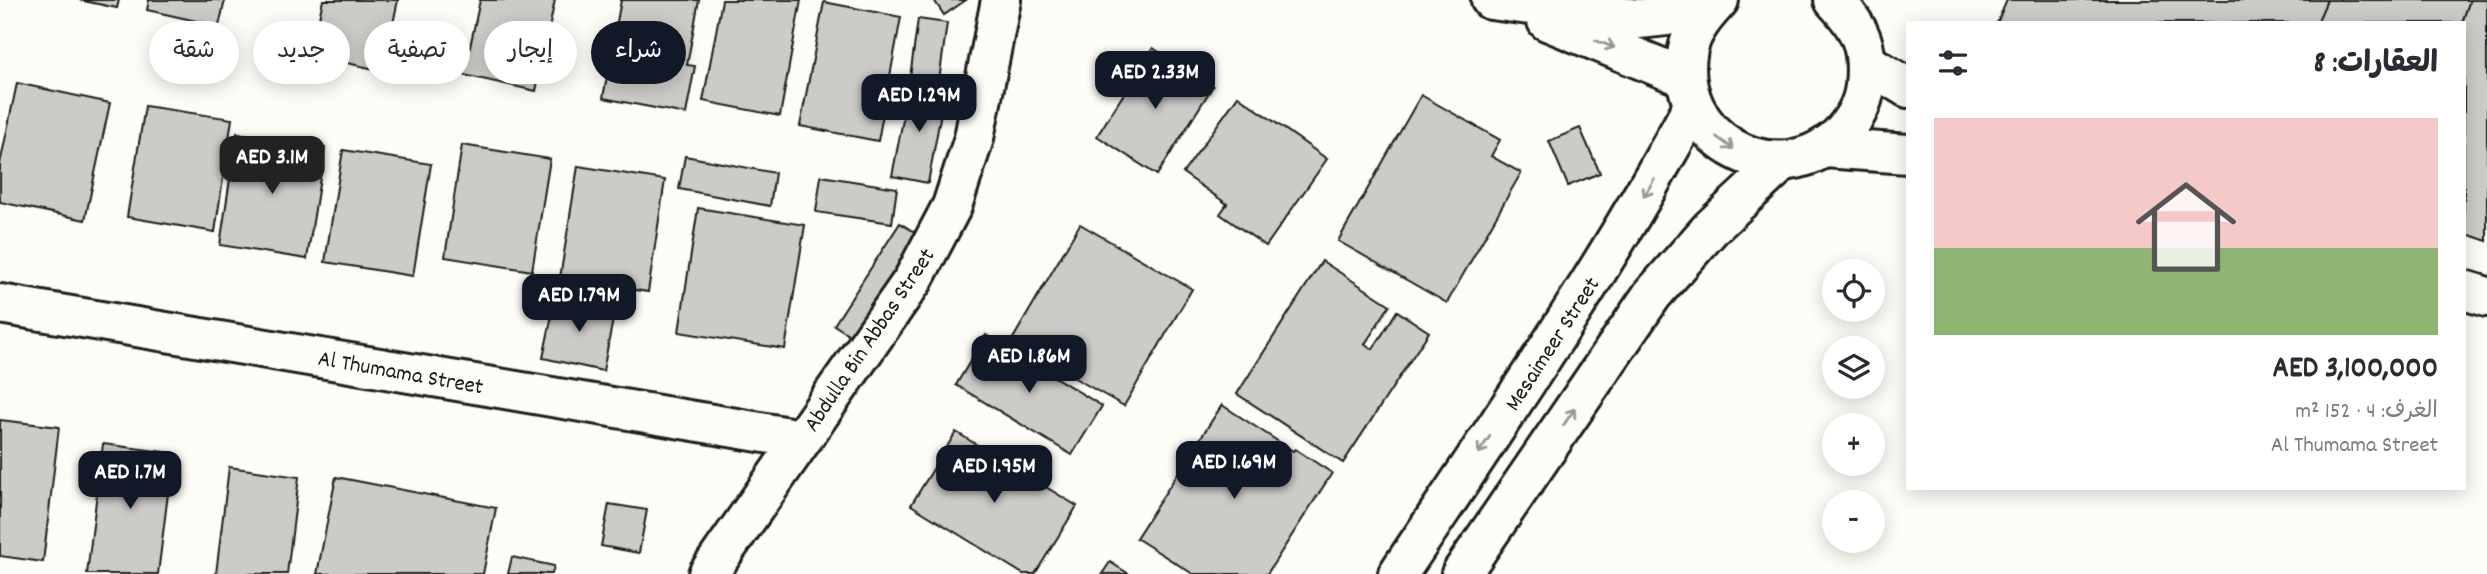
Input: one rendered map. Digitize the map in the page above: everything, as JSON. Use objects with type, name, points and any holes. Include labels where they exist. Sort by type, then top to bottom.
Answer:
[{"type":"street","name":"Abdulla Bin Abbas Street","points":[[708,574],[913,280],[951,206],[974,138],[1001,0]]},
{"type":"street","points":[[1494,1],[1639,19],[1667,16],[1718,0]]},
{"type":"street","points":[[1718,0],[1700,21],[1688,48],[1689,92],[1708,130],[1730,148],[1755,159],[1783,161],[1804,157],[1825,148],[1848,127],[1864,100],[1865,51],[1871,0]]},
{"type":"street","points":[[1834,0],[1850,17],[1865,51],[1906,86]]},
{"type":"street","points":[[1494,1],[1689,92]]},
{"type":"street","name":"Mesaimeer Street","points":[[1398,574],[1590,286],[1649,188],[1689,92]]},
{"type":"street","points":[[1825,148],[1906,154]]},
{"type":"street","points":[[1461,574],[1652,295],[1711,228],[1783,161]]},
{"type":"street","points":[[2466,291],[2487,297]]},
{"type":"street","name":"Al Thumama Street","points":[[0,304],[801,439]]},
{"type":"building","points":[[79,0],[119,0],[117,8]]},
{"type":"building","points":[[149,0],[225,0],[220,21],[196,21],[147,10]]},
{"type":"building","points":[[323,0],[398,0],[394,21],[364,21],[364,67],[350,64],[350,21],[318,21]]},
{"type":"building","points":[[480,0],[555,0],[551,21],[484,21],[484,79],[470,76],[470,47]]},
{"type":"building","points":[[621,0],[699,0],[687,65],[695,66],[686,114],[603,98],[606,84],[686,84],[686,21],[617,21]]},
{"type":"building","points":[[722,0],[801,0],[780,116],[703,101]]},
{"type":"building","points":[[934,0],[966,0],[944,15]]},
{"type":"building","points":[[2007,0],[2327,0],[2319,21],[1998,21]]},
{"type":"building","points":[[2327,0],[2470,0],[2463,21],[2318,21]]},
{"type":"building","points":[[2470,0],[2487,0],[2487,241],[2466,234],[2466,21],[2463,21]]},
{"type":"building","points":[[824,2],[901,17],[878,141],[800,126]]},
{"type":"building","points":[[918,19],[947,23],[939,81],[910,77]]},
{"type":"building","points":[[1153,48],[1213,86],[1157,175],[1097,136]]},
{"type":"building","points":[[17,83],[110,103],[85,220],[0,202],[0,164]]},
{"type":"building","points":[[504,84],[537,84],[536,91]]},
{"type":"building","points":[[910,84],[945,91],[928,183],[892,176]]},
{"type":"building","points":[[1421,95],[1500,140],[1491,156],[1521,173],[1447,303],[1338,241]]},
{"type":"building","points":[[1238,96],[1327,159],[1266,246],[1220,214],[1227,204],[1183,173]]},
{"type":"building","points":[[145,106],[232,119],[215,232],[127,217]]},
{"type":"building","points":[[1580,128],[1600,173],[1568,186],[1549,141]]},
{"type":"building","points":[[237,133],[325,147],[307,259],[220,245]]},
{"type":"building","points":[[462,145],[550,159],[532,271],[445,257]]},
{"type":"building","points":[[343,150],[431,164],[413,276],[325,262]]},
{"type":"building","points":[[685,156],[775,173],[770,206],[679,189]]},
{"type":"building","points":[[578,166],[665,180],[648,292],[560,278]]},
{"type":"building","points":[[821,176],[897,188],[892,223],[816,212]]},
{"type":"building","points":[[698,208],[805,225],[785,349],[679,332]]},
{"type":"building","points":[[900,223],[922,237],[856,339],[834,325]]},
{"type":"building","points":[[1080,224],[1192,289],[1124,406],[1011,342]]},
{"type":"building","points":[[1322,261],[1390,305],[1365,344],[1373,349],[1397,311],[1429,332],[1343,463],[1237,394]]},
{"type":"building","points":[[556,296],[615,309],[603,371],[543,358]]},
{"type":"building","points":[[986,335],[1102,406],[1072,455],[956,385]]},
{"type":"building","points":[[1222,405],[1332,473],[1267,574],[1193,574],[1136,538]]},
{"type":"building","points":[[0,420],[59,427],[43,562],[0,556]]},
{"type":"building","points":[[956,432],[1077,506],[1035,574],[1023,574],[911,505]]},
{"type":"building","points":[[103,444],[173,453],[158,574],[87,574]]},
{"type":"building","points":[[229,467],[299,477],[287,574],[216,574]]},
{"type":"building","points":[[336,477],[496,508],[483,574],[317,574]]},
{"type":"building","points":[[609,504],[647,510],[639,553],[601,546]]},
{"type":"building","points":[[512,557],[554,566],[552,574],[508,574]]},
{"type":"building","points":[[1110,562],[1129,574],[1102,574]]}]
